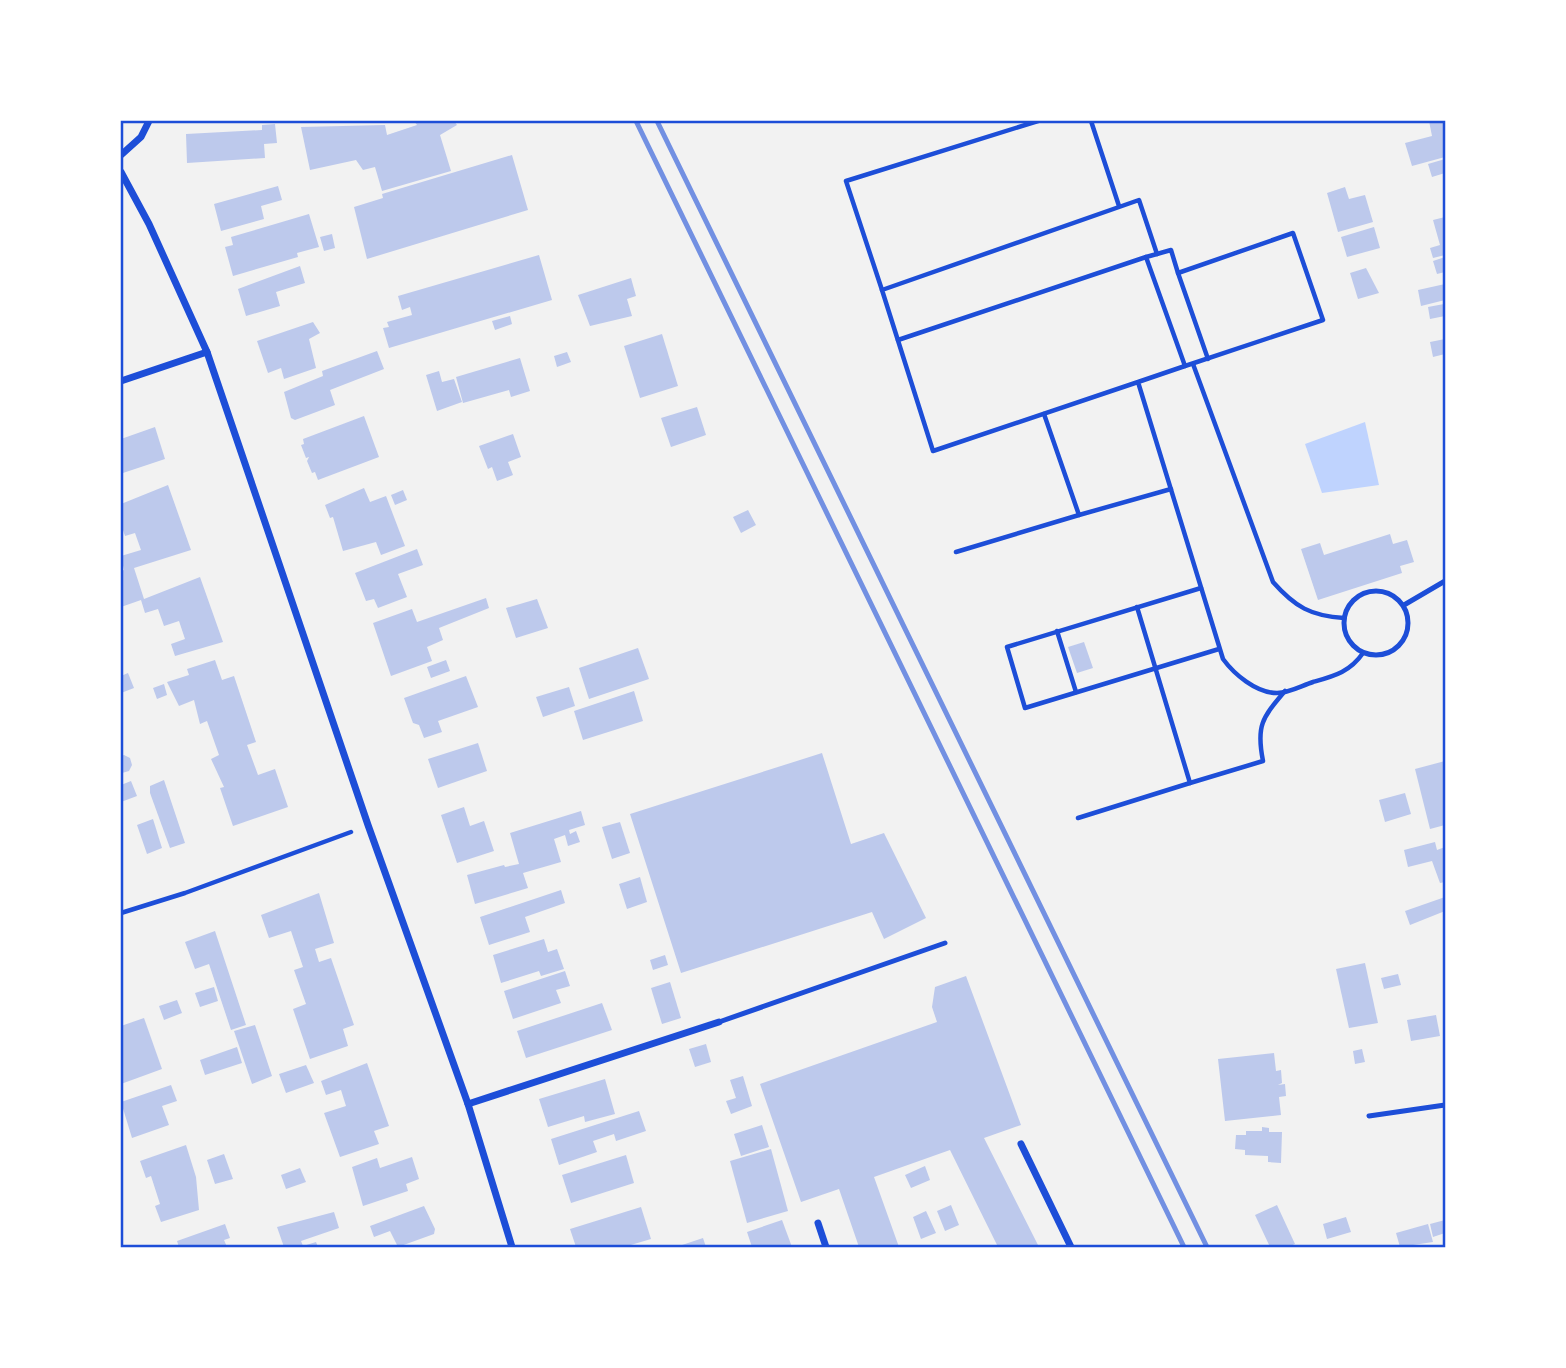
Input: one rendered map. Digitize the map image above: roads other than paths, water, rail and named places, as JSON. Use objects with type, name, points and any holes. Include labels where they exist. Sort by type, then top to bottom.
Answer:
[{"type":"street","points":[[121,155],[141,136],[149,121]]},
{"type":"street","points":[[121,172],[149,224],[207,352],[368,825],[468,1104],[512,1247]]},
{"type":"street","points":[[121,381],[207,352]]},
{"type":"street","points":[[468,1104],[719,1022]]},
{"type":"street","points":[[1021,1144],[1071,1247]]},
{"type":"street","points":[[818,1223],[826,1247]]},
{"type":"lane","points":[[1404,605],[1445,581]]},
{"type":"lane","points":[[1364,593],[1386,593],[1404,605],[1408,626],[1401,644],[1383,655],[1363,653],[1348,640],[1344,618],[1348,607],[1364,593]]},
{"type":"lane","points":[[719,1022],[945,943]]},
{"type":"lane","points":[[1368,1115],[1445,1105]]},
{"type":"water","points":[[1365,422],[1379,485],[1322,493],[1305,444]]},
{"type":"railway","points":[[636,121],[1184,1247]]},
{"type":"railway","points":[[657,121],[1207,1247]]}]
